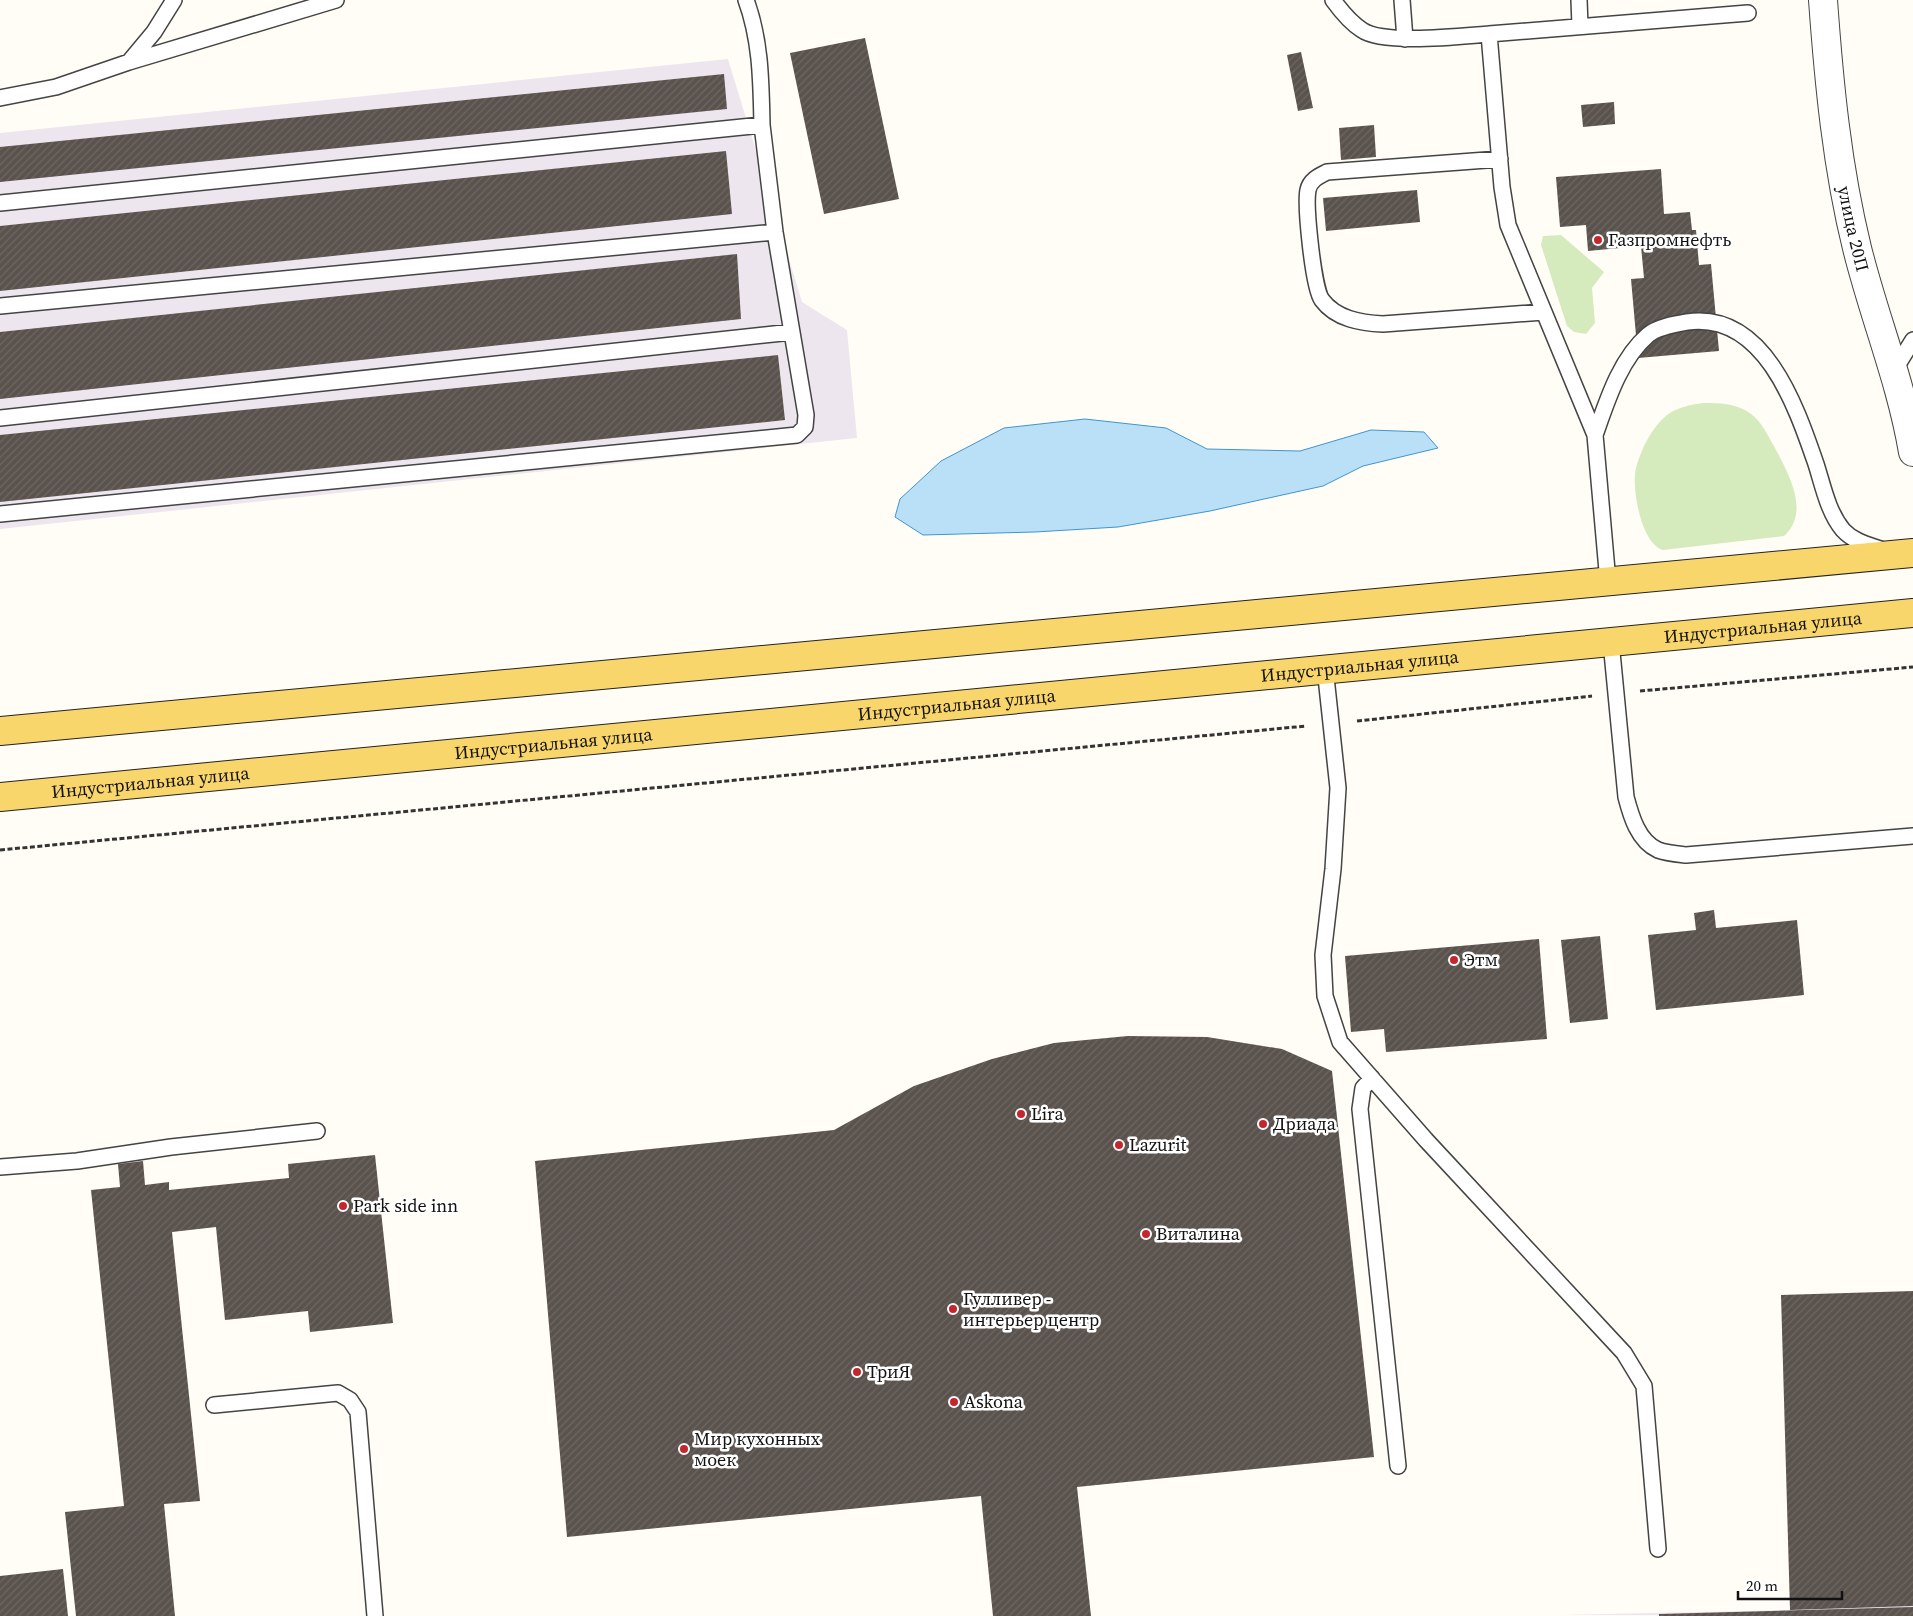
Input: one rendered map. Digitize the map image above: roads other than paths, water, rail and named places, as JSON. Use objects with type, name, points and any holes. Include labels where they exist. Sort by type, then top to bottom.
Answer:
[{"type":"main road","points":[[0,732],[1905,554]]},
{"type":"main road","name":"Индустриальная улица","points":[[0,797],[1913,612]]},
{"type":"street","name":"улица 20П","points":[[1824,0],[1838,153],[1857,248],[1895,369],[1907,413],[1913,452]]},
{"type":"lane","points":[[129,62],[154,32],[174,0]]},
{"type":"lane","points":[[0,98],[56,87],[129,62],[336,0]]},
{"type":"lane","points":[[0,514],[797,435],[805,427],[806,415],[775,232],[762,125],[761,65],[756,27],[746,0]]},
{"type":"lane","points":[[1333,0],[1342,12],[1364,32],[1405,39],[1748,13]]},
{"type":"lane","points":[[1402,0],[1405,39]]},
{"type":"lane","points":[[1579,0],[1580,26]]},
{"type":"lane","points":[[1490,34],[1500,159],[1508,225],[1595,435],[1608,582]]},
{"type":"lane","points":[[0,203],[762,125]]},
{"type":"lane","points":[[1500,159],[1327,172],[1314,178],[1308,189],[1308,206],[1315,284],[1320,298],[1331,309],[1362,323],[1383,324],[1544,312]]},
{"type":"lane","points":[[0,306],[775,232]]},
{"type":"lane","points":[[1595,435],[1608,399],[1627,361],[1649,334],[1674,324],[1698,320],[1727,325],[1758,346],[1779,376],[1802,423],[1832,512],[1844,530],[1857,541],[1905,554]]},
{"type":"lane","points":[[0,418],[792,332]]},
{"type":"lane","points":[[1895,369],[1913,340]]},
{"type":"lane","points":[[1612,642],[1626,796],[1631,816],[1644,839],[1658,850],[1686,855],[1913,836]]},
{"type":"lane","points":[[1325,668],[1338,788],[1333,869],[1323,955],[1325,996],[1340,1042],[1433,1147],[1624,1353],[1644,1386],[1658,1549]]},
{"type":"lane","points":[[1372,1078],[1363,1088],[1360,1109],[1398,1466]]},
{"type":"lane","points":[[0,1168],[77,1161],[171,1147],[317,1131]]},
{"type":"lane","points":[[214,1405],[338,1393],[350,1400],[358,1412],[375,1616]]},
{"type":"water","points":[[1085,419],[1166,428],[1207,449],[1300,451],[1371,430],[1424,432],[1438,448],[1363,466],[1323,486],[1210,511],[1118,527],[1035,532],[923,535],[895,517],[900,499],[941,461],[1004,428]]},
{"type":"place","name":"Газпромнефть","points":[[1598,240]]},
{"type":"place","name":"Этм","points":[[1454,960]]},
{"type":"place","name":"Lira","points":[[1021,1114]]},
{"type":"place","name":"Дриада","points":[[1263,1124]]},
{"type":"place","name":"Lazurit","points":[[1119,1145]]},
{"type":"place","name":"Park side inn","points":[[343,1206]]},
{"type":"place","name":"Виталина","points":[[1146,1234]]},
{"type":"place","name":"Гулливер - интерьер центр","points":[[953,1309]]},
{"type":"place","name":"ТриЯ","points":[[857,1372]]},
{"type":"place","name":"Askona","points":[[954,1402]]},
{"type":"place","name":"Мир кухонных моек","points":[[684,1449]]}]
